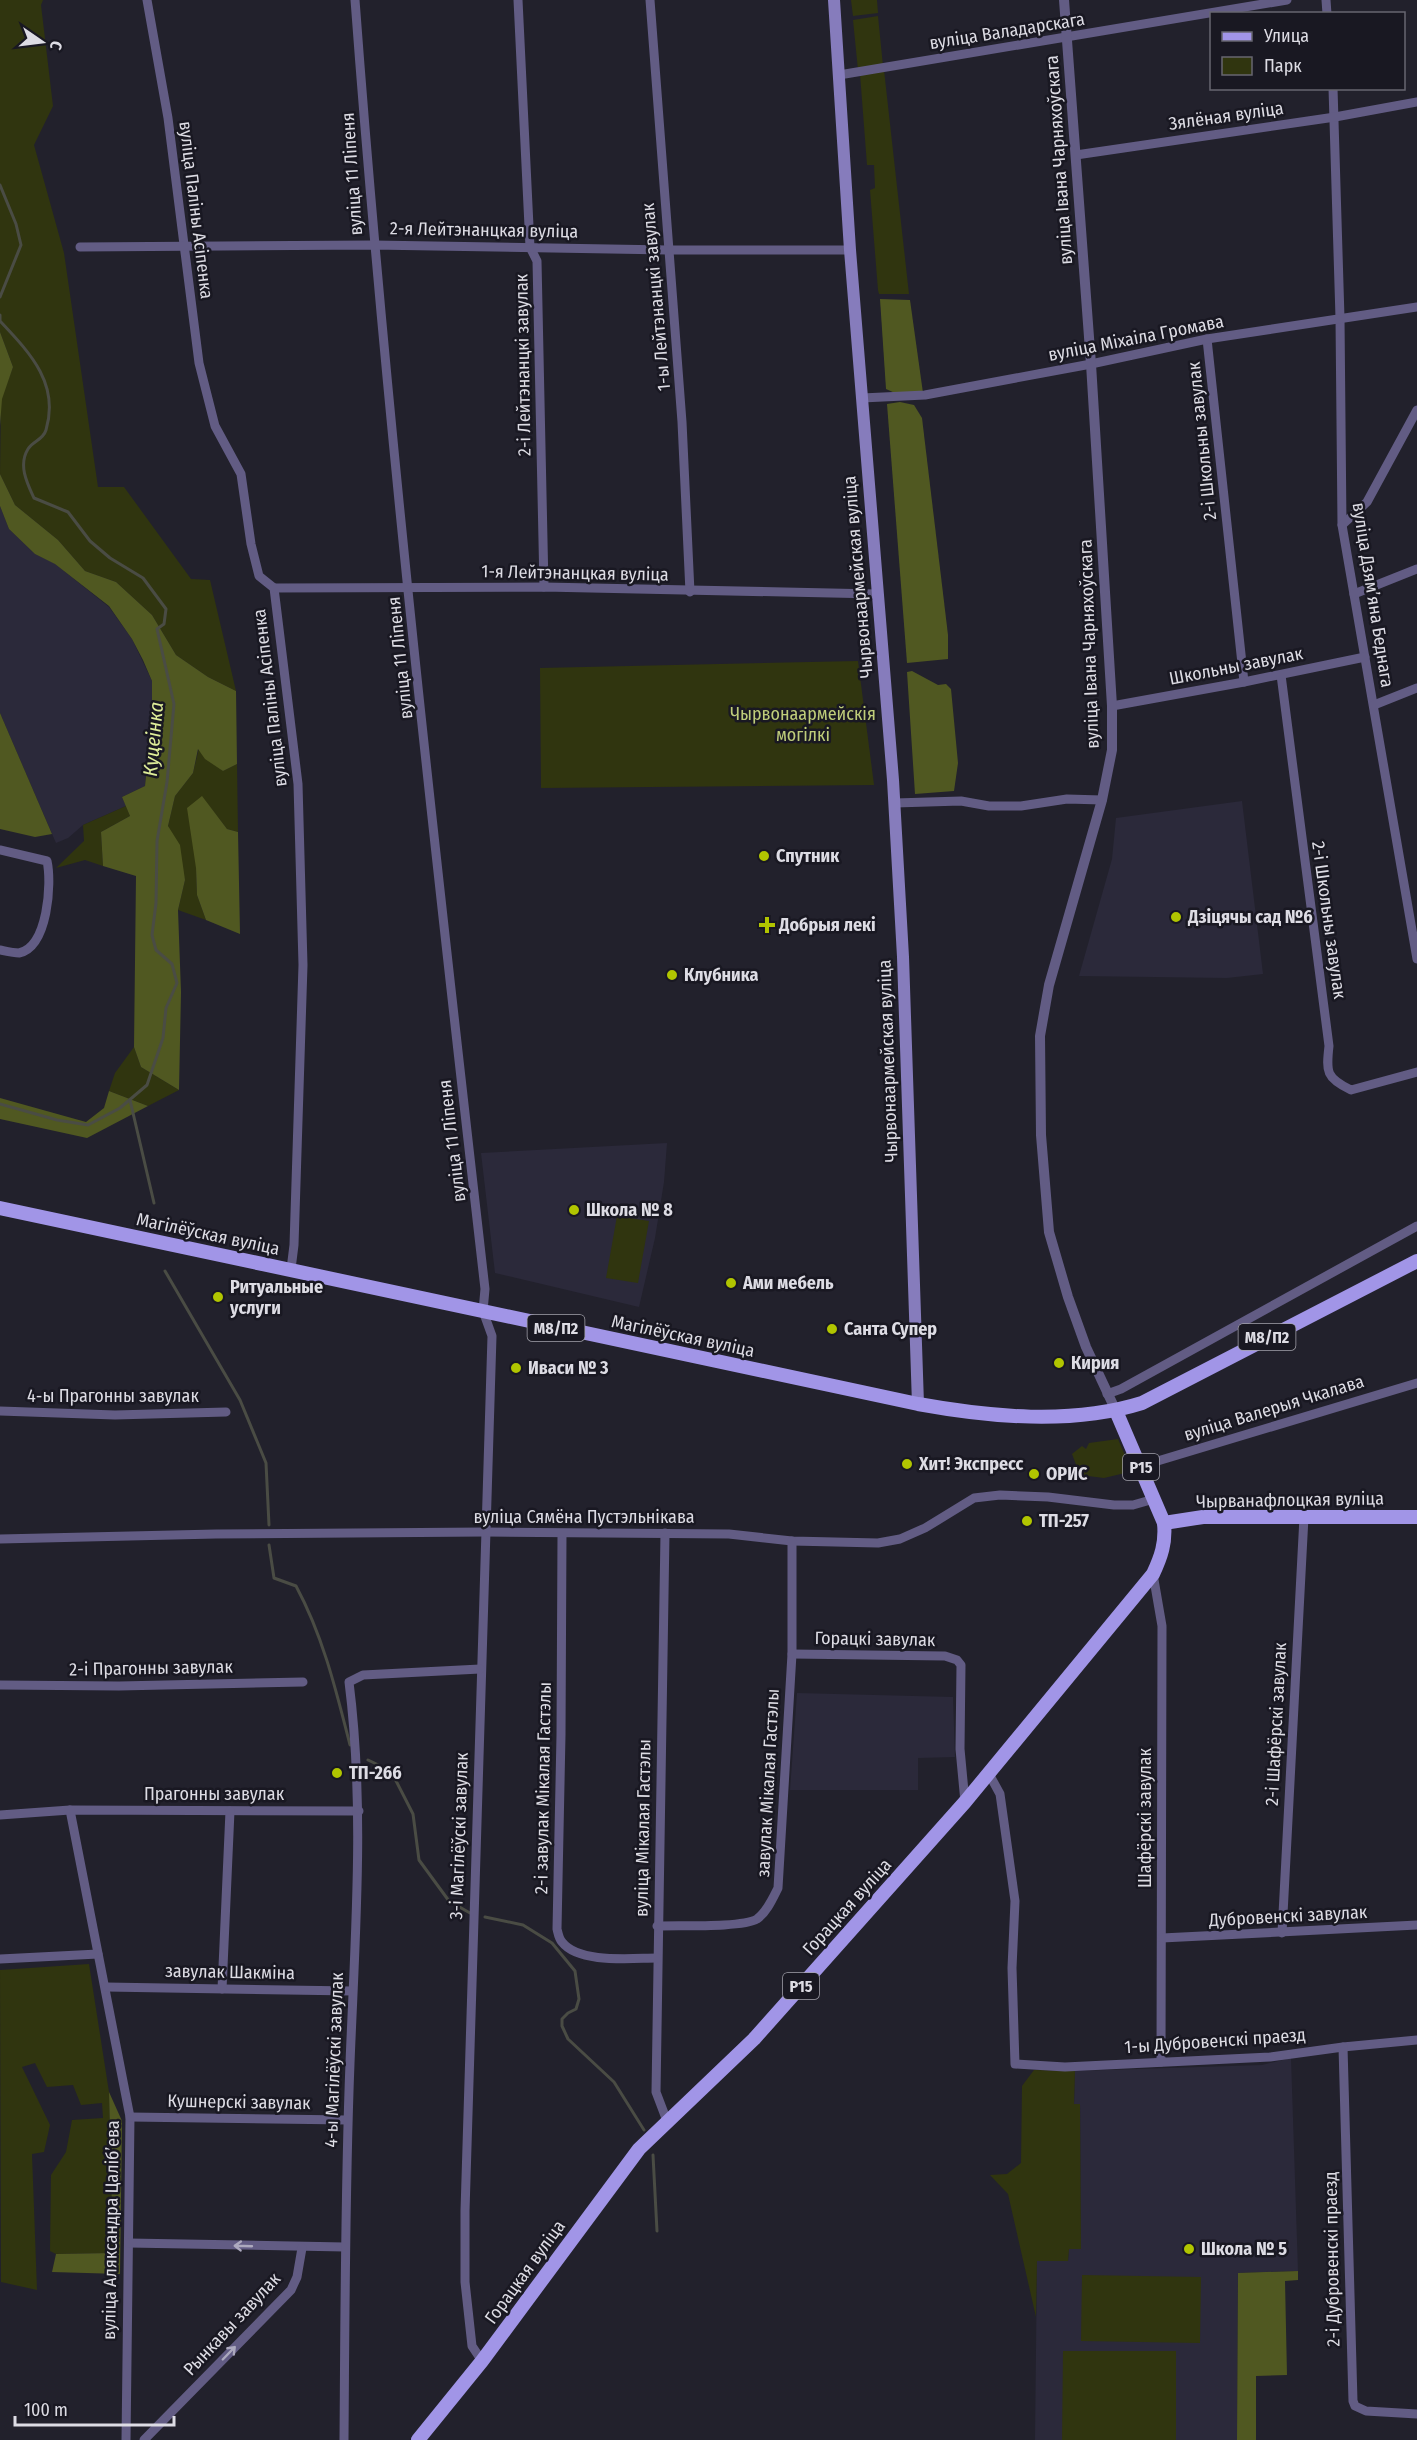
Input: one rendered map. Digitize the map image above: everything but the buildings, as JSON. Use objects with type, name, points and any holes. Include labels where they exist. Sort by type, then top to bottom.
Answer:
[{"type":"main road","name":"Чырвонаармейская вуліца","points":[[834,0],[850,250],[894,803],[903,957],[918,1404]]},
{"type":"main road","name":"Магілёўская вуліца","points":[[0,1208],[918,1404],[959,1411],[1028,1416],[1116,1411]]},
{"type":"main road","name":"М8/П2","points":[[1116,1411],[1142,1403],[1168,1391],[1258,1341],[1417,1262]]},
{"type":"main road","name":"Р15","points":[[1116,1411],[1164,1523]]},
{"type":"main road","name":"Чырванафлоцкая вуліца","points":[[1164,1523],[1203,1517],[1417,1517]]},
{"type":"main road","name":"Горацкая вуліца","points":[[418,2440],[482,2361],[615,2178],[667,2121],[754,2039],[965,1802],[1153,1574],[1166,1537],[1164,1523]]},
{"type":"street","name":"вуліца Паліны Асіпенка","points":[[147,0],[168,118],[199,363],[215,426],[241,474],[250,544],[259,576],[273,588],[298,784],[303,965],[294,1245],[291,1269]]},
{"type":"street","name":"вуліца 11 Ліпеня","points":[[355,0],[374,245],[448,960],[485,1289],[483,1311]]},
{"type":"street","name":"2-і Лейтэнанцкі завулак","points":[[518,0],[530,247],[537,261],[544,587]]},
{"type":"street","name":"1-ы Лейтэнанцкі завулак","points":[[650,0],[682,422],[690,592]]},
{"type":"street","name":"вуліца Івана Чарняхоўскага","points":[[1064,0],[1091,364],[1112,706],[1112,750],[1102,800],[1049,985],[1040,1036],[1041,1135],[1049,1232],[1068,1297],[1116,1411]]},
{"type":"street","name":"вуліца Валадарскага","points":[[1217,12],[1287,0]]},
{"type":"street","name":"вуліца Валадарскага","points":[[839,75],[1210,13]]},
{"type":"street","name":"вуліца Дзямʼяна Беднага","points":[[1333,90],[1340,318],[1342,525],[1417,958]]},
{"type":"street","name":"Зялёная вуліца","points":[[1076,155],[1335,117],[1417,102]]},
{"type":"street","name":"2-я Лейтэнанцкая вуліца","points":[[80,247],[374,245],[668,250],[850,250]]},
{"type":"street","name":"вуліца Міхаіла Громава","points":[[862,398],[925,395],[1091,364],[1207,339],[1417,308]]},
{"type":"street","name":"2-і Школьны завулак","points":[[1207,339],[1244,682]]},
{"type":"street","points":[[1342,525],[1367,502],[1417,410]]},
{"type":"street","points":[[1354,594],[1417,569]]},
{"type":"street","name":"1-я Лейтэнанцкая вуліца","points":[[273,588],[544,587],[690,592],[877,594]]},
{"type":"street","name":"Школьны завулак","points":[[1112,706],[1365,657]]},
{"type":"street","name":"2-і Школьны завулак","points":[[1281,675],[1329,1046],[1327,1068],[1335,1082],[1351,1090],[1417,1072]]},
{"type":"street","points":[[1374,705],[1417,688]]},
{"type":"street","points":[[894,803],[961,801],[989,806],[1020,806],[1067,799],[1102,800]]},
{"type":"street","points":[[0,850],[47,861],[48,882],[43,927],[31,947],[18,953],[0,950]]},
{"type":"street","points":[[1107,1394],[1152,1372],[1417,1226]]},
{"type":"street","name":"3-і Магілёўскі завулак","points":[[482,2361],[472,2346],[465,2282],[465,2234],[480,1669],[492,1336],[483,1311]]},
{"type":"street","name":"вуліца Валерыя Чкалава","points":[[1140,1466],[1347,1402],[1417,1383]]},
{"type":"street","name":"4-ы Прагонны завулак","points":[[0,1411],[115,1416],[226,1413]]},
{"type":"street","name":"вуліца Сямёна Пустэльнікава","points":[[0,1539],[216,1534],[665,1533],[729,1534],[792,1541],[878,1543],[900,1539],[925,1528],[974,1498],[1048,1497],[1114,1505],[1133,1505],[1154,1499]]},
{"type":"street","name":"2-і Шафёрскі завулак","points":[[1282,1933],[1304,1517]]},
{"type":"street","name":"вуліца Мікалая Гастэлы","points":[[665,1533],[656,2092],[667,2121]]},
{"type":"street","name":"2-і завулак Мікалая Гастэлы","points":[[562,1534],[557,1929],[562,1942],[584,1954],[600,1958],[657,1958]]},
{"type":"street","name":"завулак Мікалая Гастэлы","points":[[657,1926],[724,1924],[757,1919],[767,1908],[778,1888],[792,1654],[792,1541]]},
{"type":"street","name":"Шафёрскі завулак","points":[[1153,1574],[1162,1626],[1161,2062]]},
{"type":"street","name":"Горацкі завулак","points":[[792,1654],[945,1656],[957,1660],[961,1665],[960,1749],[965,1802]]},
{"type":"street","name":"4-ы Магілёўскі завулак","points":[[344,2440],[348,2120],[359,1811],[356,1739],[349,1682],[363,1675],[480,1669]]},
{"type":"street","name":"2-і Прагонны завулак","points":[[0,1685],[119,1686],[303,1682]]},
{"type":"street","name":"1-ы Дубровенскі праезд","points":[[988,1772],[1000,1794],[1016,1901],[1012,1968],[1015,2064],[1065,2067],[1270,2057],[1417,2040]]},
{"type":"street","name":"Прагонны завулак","points":[[0,1815],[70,1810],[359,1811]]},
{"type":"street","name":"вуліца Аляксандра Цалібʼева","points":[[70,1810],[130,2117],[126,2440]]},
{"type":"street","points":[[222,1989],[230,1811]]},
{"type":"street","name":"Дубровенскі завулак","points":[[1162,1938],[1417,1926]]},
{"type":"street","points":[[0,1959],[98,1954]]},
{"type":"street","name":"завулак Шакміна","points":[[106,1987],[352,1991]]},
{"type":"street","name":"2-і Дубровенскі праезд","points":[[1343,2047],[1353,2402],[1355,2406],[1366,2411],[1417,2414]]},
{"type":"street","name":"Кушнерскі завулак","points":[[130,2117],[348,2120]]},
{"type":"street","name":"Рынкавы завулак","points":[[129,2243],[345,2247]]},
{"type":"street","name":"Рынкавы завулак","points":[[144,2440],[291,2290],[297,2277],[302,2248]]},
{"type":"shaded area","points":[[0,506],[9,529],[35,554],[54,563],[109,607],[132,639],[152,681],[152,718],[145,786],[122,797],[126,806],[83,825],[68,838],[56,843],[0,713]]},
{"type":"shaded area","name":"Дзіцячы сад №6","points":[[1242,801],[1263,974],[1227,978],[1079,976],[1112,859],[1116,818]]},
{"type":"shaded area","name":"Школа № 8","points":[[667,1143],[664,1182],[655,1238],[639,1307],[495,1273],[481,1153]]},
{"type":"shaded area","points":[[797,1693],[953,1697],[955,1757],[918,1758],[918,1790],[790,1790]]},
{"type":"shaded area","name":"Школа № 5","points":[[1291,2058],[1298,2271],[1238,2273],[1237,2440],[1035,2440],[1037,2260],[1068,2261],[1069,2249],[1081,2249],[1080,2105],[1074,2104],[1075,2071],[1262,2065]]},
{"type":"green space","points":[[0,0],[43,0],[41,5],[53,106],[34,145],[64,253],[98,487],[124,487],[191,579],[210,580],[236,691],[208,677],[176,655],[152,615],[116,582],[85,571],[58,540],[15,505],[0,474],[1,399],[13,367],[0,332]]},
{"type":"green space","points":[[851,0],[877,0],[878,13],[853,16]]},
{"type":"green space","points":[[878,16],[883,66],[858,70],[853,20]]},
{"type":"green space","points":[[884,70],[909,294],[879,294],[878,290],[870,190],[875,188],[874,165],[867,165],[860,74]]},
{"type":"green space","points":[[880,299],[910,300],[923,393],[895,393],[886,389]]},
{"type":"green space","points":[[0,332],[13,367],[2,399],[0,426]]},
{"type":"green space","points":[[900,402],[914,405],[922,418],[948,635],[948,659],[907,663],[887,404]]},
{"type":"green space","points":[[0,474],[15,505],[58,540],[85,571],[116,582],[152,615],[176,655],[208,677],[236,691],[237,764],[223,771],[205,759],[198,749],[193,773],[175,796],[168,826],[180,845],[185,880],[178,910],[181,992],[179,1090],[141,1067],[134,1047],[136,876],[103,866],[101,832],[130,816],[122,797],[145,786],[152,718],[152,681],[132,639],[109,606],[55,564],[35,554],[9,529],[0,506]]},
{"type":"green space","name":"Чырвонаармейскія могілкі","points":[[858,661],[874,785],[541,788],[540,668]]},
{"type":"green space","points":[[912,671],[938,685],[946,684],[951,689],[958,763],[954,791],[915,794],[907,672]]},
{"type":"green space","points":[[0,713],[52,834],[35,837],[0,829]]},
{"type":"green space","points":[[199,748],[223,771],[237,764],[238,832],[227,829],[202,797],[196,868],[197,895],[206,920],[178,910],[185,880],[168,826],[175,796],[193,773]]},
{"type":"green space","points":[[202,796],[227,829],[238,832],[240,934],[206,920],[197,895],[196,868],[187,808]]},
{"type":"green space","points":[[126,806],[130,816],[101,832],[103,866],[85,860],[56,868],[84,841],[83,825]]},
{"type":"green space","points":[[134,1047],[141,1067],[179,1090],[148,1106],[109,1091],[115,1073]]},
{"type":"green space","points":[[109,1091],[148,1106],[87,1138],[0,1119],[0,1098],[86,1122],[104,1108]]},
{"type":"green space","points":[[617,1216],[649,1221],[638,1283],[606,1278]]},
{"type":"green space","points":[[1118,1439],[1127,1460],[1125,1473],[1104,1478],[1080,1475],[1072,1454],[1082,1446],[1086,1449],[1089,1443]]},
{"type":"green space","points":[[89,1964],[109,2092],[113,2253],[56,2254],[50,2251],[51,2175],[66,2152],[72,2120],[103,2118],[102,2103],[81,2105],[73,2085],[47,2087],[35,2063],[22,2067],[50,2125],[44,2152],[32,2154],[37,2290],[1,2282],[0,1970]]},
{"type":"green space","points":[[1034,2070],[1075,2071],[1074,2104],[1080,2104],[1081,2249],[1069,2249],[1068,2261],[1037,2261],[1036,2317],[1008,2194],[990,2175],[1007,2174],[1021,2163],[1022,2086]]},
{"type":"green space","points":[[109,2092],[122,2121],[120,2274],[52,2272],[56,2254],[113,2253]]},
{"type":"green space","points":[[1298,2271],[1298,2280],[1285,2281],[1287,2375],[1256,2376],[1256,2440],[1237,2440],[1238,2273]]},
{"type":"green space","points":[[1082,2275],[1201,2277],[1200,2343],[1081,2341]]},
{"type":"green space","points":[[1063,2351],[1176,2351],[1176,2440],[1062,2440]]},
{"type":"waterway","name":"Куцеінка","points":[[0,185],[16,224],[21,245],[0,297]]},
{"type":"waterway","name":"Куцеінка","points":[[0,315],[0,321],[21,344],[39,370],[49,398],[46,430],[43,436],[28,449],[24,461],[25,474],[34,498],[68,512],[90,541],[110,558],[143,578],[166,609],[164,624],[157,629],[174,704],[167,782],[157,841],[156,903],[152,935],[156,950],[172,964],[177,983],[166,1008],[163,1038],[147,1085],[120,1108],[88,1125],[57,1120],[0,1104]]},
{"type":"waterway","points":[[130,1100],[154,1203]]},
{"type":"waterway","points":[[165,1271],[240,1400],[266,1463],[269,1525]]},
{"type":"waterway","points":[[269,1545],[274,1578],[296,1586],[314,1624],[328,1664],[350,1745]]},
{"type":"waterway","points":[[368,1760],[391,1771],[413,1814],[419,1860],[449,1901],[470,1913]]},
{"type":"waterway","points":[[485,1917],[523,1925],[552,1943],[575,1971],[579,1999],[576,2009],[562,2019],[562,2026],[568,2039],[614,2082],[644,2130]]},
{"type":"waterway","points":[[653,2155],[657,2231]]},
{"type":"place","name":"Спутник","points":[[764,856]]},
{"type":"place","name":"Дзіцячы сад №6","points":[[1176,917]]},
{"type":"place","name":"Добрыя лекі","points":[[767,925]]},
{"type":"place","name":"Клубника","points":[[672,975]]},
{"type":"place","name":"Школа № 8","points":[[574,1210]]},
{"type":"place","name":"Ами мебель","points":[[731,1283]]},
{"type":"place","name":"Ритуальные услуги","points":[[218,1297]]},
{"type":"place","name":"Санта Супер","points":[[832,1329]]},
{"type":"place","name":"Кирия","points":[[1059,1363]]},
{"type":"place","name":"Иваси № 3","points":[[516,1368]]},
{"type":"place","name":"Хит! Экспресс","points":[[907,1464]]},
{"type":"place","name":"ОРИС","points":[[1034,1474]]},
{"type":"place","name":"ТП-257","points":[[1027,1521]]},
{"type":"place","name":"ТП-266","points":[[337,1773]]},
{"type":"place","name":"Школа № 5","points":[[1189,2249]]}]
